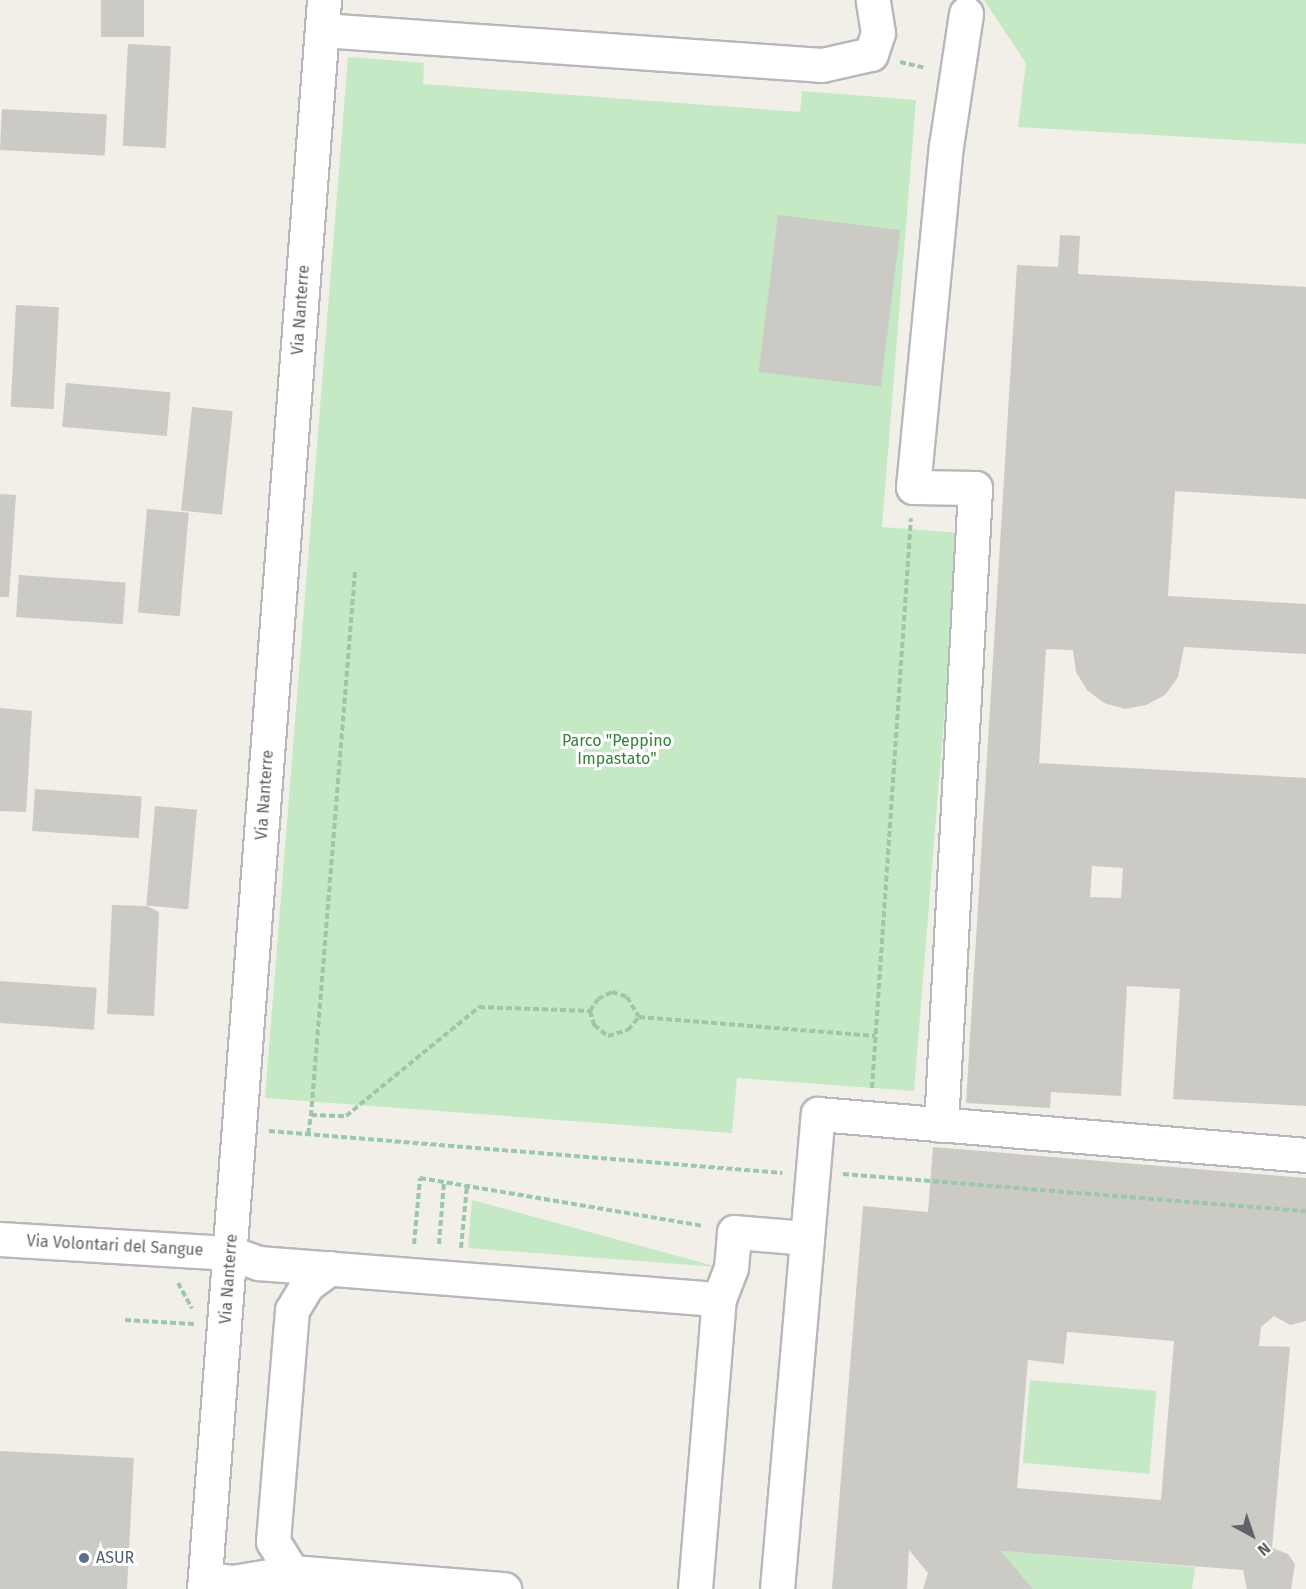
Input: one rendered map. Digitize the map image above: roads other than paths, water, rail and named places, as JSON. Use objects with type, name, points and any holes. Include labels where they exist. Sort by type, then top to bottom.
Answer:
[{"type":"street","points":[[323,15],[822,65],[871,54],[878,33],[873,0]]},
{"type":"street","points":[[941,1125],[975,488],[913,487],[957,72],[966,14]]},
{"type":"street","name":"Via Nanterre","points":[[204,1584],[231,1253],[323,15]]},
{"type":"street","points":[[777,1589],[818,1114],[1306,1155]]},
{"type":"street","points":[[695,1589],[719,1299],[731,1268],[734,1232],[807,1238]]},
{"type":"street","name":"Via Volontari del Sangue","points":[[0,1239],[231,1253],[259,1263],[719,1299]]},
{"type":"street","points":[[292,1572],[273,1541],[292,1310],[308,1285],[330,1268]]},
{"type":"street","points":[[204,1584],[292,1572],[504,1589]]},
{"type":"place","name":"ASUR","points":[[84,1558]]},
{"type":"park label","name":"Parco \"Peppino Impastato\"","points":[[617,750]]}]
